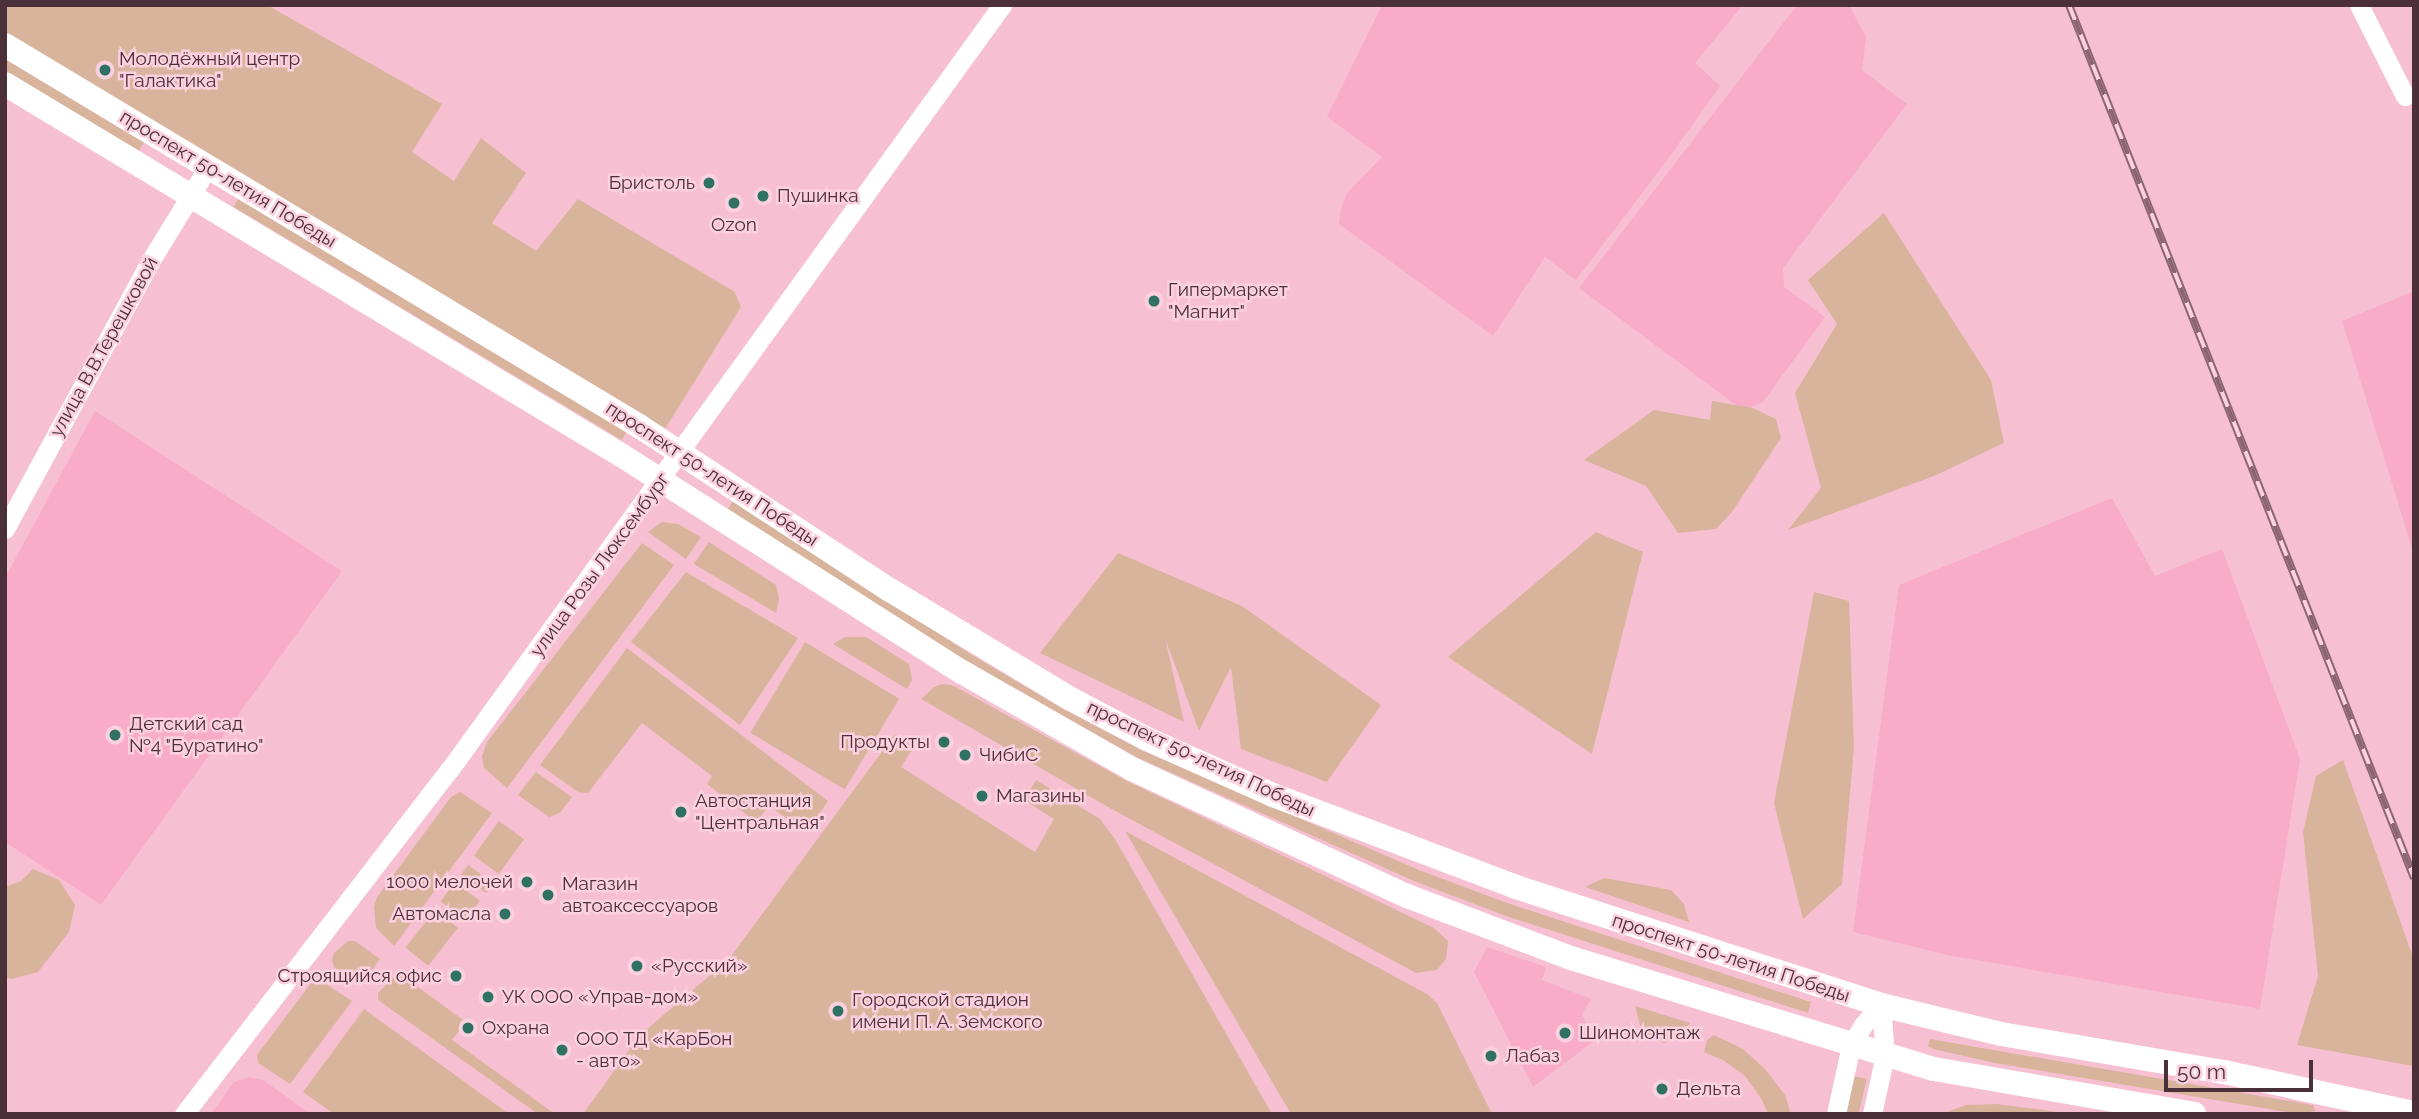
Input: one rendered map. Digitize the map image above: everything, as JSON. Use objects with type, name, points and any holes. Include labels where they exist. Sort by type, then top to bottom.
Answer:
[{"type":"main road","name":"проспект 50-летия Победы","points":[[5,45],[681,452],[917,607],[1071,699],[1159,744],[1273,795],[1516,887],[1881,1005],[1989,1032],[2224,1072],[2414,1112]]},
{"type":"main road","name":"проспект 50-летия Победы","points":[[5,84],[661,480],[718,520],[962,672],[1132,769],[1452,914],[1574,959],[1885,1055],[1992,1080],[2194,1114]]},
{"type":"street","name":"улица Розы Люксембург","points":[[184,1114],[450,769],[1002,5]]},
{"type":"street","points":[[2359,5],[2405,96]]},
{"type":"street","name":"улица В.В.Терешковой","points":[[5,529],[151,260],[208,167]]},
{"type":"street","points":[[1836,1114],[1851,1045],[1863,1025],[1881,1005]]},
{"type":"street","points":[[1872,1114],[1885,1055],[1881,1005]]},
{"type":"shaded area","points":[[5,5],[267,5],[442,104],[412,152],[454,181],[481,138],[526,173],[492,223],[536,251],[578,199],[735,292],[741,307],[665,429],[5,33]]},
{"type":"shaded area","points":[[1382,5],[1743,5],[1695,63],[1720,86],[1665,163],[1576,280],[1545,257],[1493,336],[1339,224],[1347,193],[1382,157],[1327,117]]},
{"type":"shaded area","points":[[1797,5],[1849,5],[1866,37],[1862,70],[1907,104],[1783,268],[1784,287],[1825,317],[1763,402],[1746,409],[1737,406],[1579,288]]},
{"type":"shaded area","points":[[5,59],[144,142],[138,153],[5,73]]},
{"type":"shaded area","points":[[238,199],[626,432],[622,440],[233,207]]},
{"type":"shaded area","points":[[1884,213],[1991,380],[2004,443],[1934,476],[1788,530],[1821,488],[1795,393],[1837,324],[1808,280]]},
{"type":"shaded area","points":[[2414,291],[2414,555],[2342,321]]},
{"type":"shaded area","points":[[1712,401],[1753,408],[1776,419],[1781,438],[1732,512],[1716,529],[1678,533],[1646,486],[1584,460],[1654,410],[1710,420]]},
{"type":"shaded area","name":"Детский сад №4 \"Буратино\"","points":[[95,411],[342,571],[101,905],[5,842],[5,578]]},
{"type":"shaded area","points":[[2112,498],[2155,576],[2222,549],[2300,759],[2260,1009],[1947,955],[1853,932],[1899,585]]},
{"type":"shaded area","points":[[733,501],[972,655],[1065,710],[1142,750],[1419,870],[1510,904],[1811,1002],[1808,1013],[1506,916],[1414,881],[1138,758],[968,662],[727,510]]},
{"type":"shaded area","points":[[662,522],[678,524],[701,537],[686,559],[648,532]]},
{"type":"shaded area","points":[[1596,532],[1643,552],[1592,754],[1448,657]]},
{"type":"shaded area","points":[[709,542],[776,585],[779,598],[776,613],[694,564]]},
{"type":"shaded area","points":[[642,543],[674,565],[507,788],[484,768],[482,756],[487,742]]},
{"type":"shaded area","points":[[1118,553],[1242,606],[1381,705],[1327,782],[1241,749],[1231,667],[1199,731],[1165,638],[1184,722],[1040,653]]},
{"type":"shaded area","points":[[686,572],[798,638],[740,725],[631,642]]},
{"type":"shaded area","points":[[1814,592],[1849,601],[1854,747],[1842,884],[1803,919],[1774,803]]},
{"type":"shaded area","points":[[845,637],[866,637],[909,664],[912,680],[907,689],[833,644]]},
{"type":"shaded area","points":[[805,642],[899,699],[845,790],[750,733]]},
{"type":"shaded area","points":[[627,648],[828,801],[811,826],[796,825],[769,806],[756,822],[707,784],[712,776],[642,723],[588,793],[578,792],[540,765]]},
{"type":"shaded area","points":[[952,685],[1127,781],[1434,928],[1448,941],[1446,959],[1437,970],[1416,973],[1108,807],[921,699],[934,687]]},
{"type":"shaded area","points":[[895,734],[914,747],[901,767],[1035,852],[1054,819],[1024,800],[1036,780],[1100,819],[1115,839],[1272,1114],[583,1114],[639,1036],[729,959]]},
{"type":"shaded area","points":[[2343,760],[2414,960],[2414,1066],[2297,1045],[2318,976],[2303,832],[2316,776]]},
{"type":"shaded area","points":[[536,772],[572,797],[560,813],[549,817],[518,795]]},
{"type":"shaded area","points":[[460,792],[492,813],[394,946],[376,928],[374,907],[377,897],[451,797]]},
{"type":"shaded area","points":[[499,821],[524,839],[499,874],[474,856]]},
{"type":"shaded area","points":[[1125,831],[1427,994],[1437,1003],[1492,1114],[1291,1114]]},
{"type":"shaded area","points":[[468,865],[493,883],[486,893],[461,875]]},
{"type":"shaded area","points":[[33,869],[59,880],[75,905],[69,932],[38,972],[12,979],[5,977],[5,887],[21,881]]},
{"type":"shaded area","points":[[1604,878],[1671,890],[1684,904],[1689,922],[1585,887]]},
{"type":"shaded area","points":[[455,882],[480,901],[465,920],[441,901]]},
{"type":"shaded area","points":[[435,910],[458,928],[428,966],[405,948]]},
{"type":"shaded area","points":[[348,941],[355,941],[380,959],[360,986],[334,967],[332,960],[334,953]]},
{"type":"shaded area","points":[[1487,947],[1546,967],[1542,980],[1591,999],[1582,1014],[1594,1041],[1533,1087],[1474,972]]},
{"type":"shaded area","points":[[394,977],[404,977],[466,1022],[452,1040],[555,1114],[538,1114],[378,1000],[378,993]]},
{"type":"shaded area","points":[[320,980],[352,1001],[290,1084],[258,1063],[257,1055],[311,983]]},
{"type":"shaded area","points":[[1635,1006],[1690,1023],[1678,1038],[1664,1043],[1642,1034]]},
{"type":"shaded area","points":[[364,1009],[509,1114],[334,1114],[303,1092]]},
{"type":"shaded area","points":[[1714,1035],[1743,1049],[1765,1069],[1785,1095],[1791,1114],[1768,1114],[1762,1100],[1745,1076],[1723,1060],[1704,1052],[1707,1040]]},
{"type":"shaded area","points":[[1930,1039],[2313,1105],[2315,1111],[2299,1114],[1995,1063],[1933,1049],[1928,1046]]},
{"type":"shaded area","points":[[1854,1076],[1867,1079],[1859,1114],[1845,1114]]},
{"type":"shaded area","points":[[249,1077],[263,1080],[311,1114],[211,1114],[234,1082]]},
{"type":"shaded area","points":[[1997,1104],[2068,1114],[1941,1114],[1966,1105]]},
{"type":"railway","points":[[2069,5],[2414,878]]},
{"type":"place","name":"Молодёжный центр \"Галактика\"","points":[[105,70]]},
{"type":"place","name":"Бристоль","points":[[709,183]]},
{"type":"place","name":"Пушинка","points":[[763,196]]},
{"type":"place","name":"Ozon","points":[[734,203]]},
{"type":"place","name":"Гипермаркет \"Магнит\"","points":[[1154,301]]},
{"type":"place","name":"Детский сад №4 \"Буратино\"","points":[[115,735]]},
{"type":"place","name":"Продукты","points":[[944,742]]},
{"type":"place","name":"ЧибиС","points":[[965,755]]},
{"type":"place","name":"Магазины","points":[[982,796]]},
{"type":"place","name":"Автостанция \"Центральная\"","points":[[681,812]]},
{"type":"place","name":"1000 мелочей","points":[[527,882]]},
{"type":"place","name":"Магазин автоаксессуаров","points":[[548,895]]},
{"type":"place","name":"Автомасла","points":[[505,914]]},
{"type":"place","name":"«Русский»","points":[[637,966]]},
{"type":"place","name":"Строящийся офис","points":[[456,976]]},
{"type":"place","name":"УК ООО «Управ-дом»","points":[[488,997]]},
{"type":"place","name":"Городской стадион имени П. А. Земского","points":[[838,1011]]},
{"type":"place","name":"Охрана","points":[[468,1028]]},
{"type":"place","name":"Шиномонтаж","points":[[1565,1033]]},
{"type":"place","name":"ООО ТД «КарБон - авто»","points":[[562,1050]]},
{"type":"place","name":"Лабаз","points":[[1491,1056]]},
{"type":"place","name":"Дельта","points":[[1662,1089]]}]
